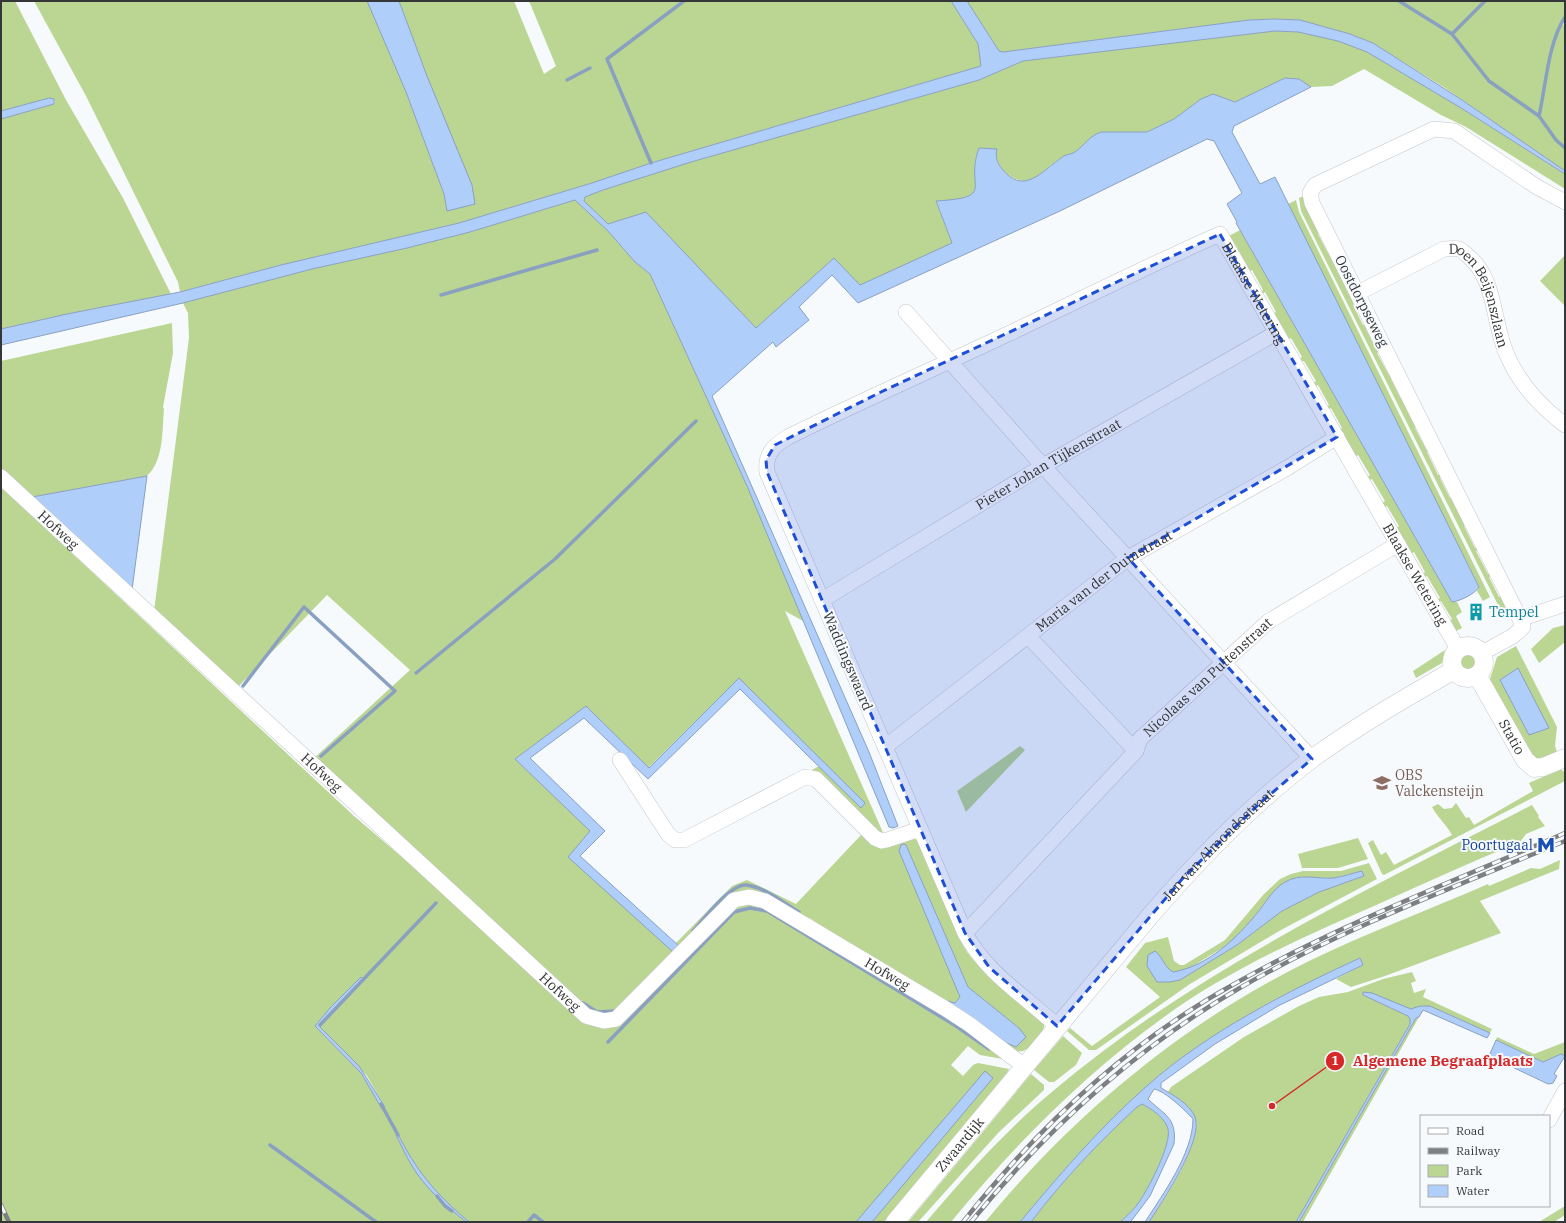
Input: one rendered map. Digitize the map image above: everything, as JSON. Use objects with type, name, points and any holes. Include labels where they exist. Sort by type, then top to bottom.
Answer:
[{"type":"street","name":"Oostdorpseweg","points":[[1520,619],[1312,202],[1310,190],[1315,185],[1434,129],[1454,131],[1537,187],[1565,202]]},
{"type":"street","name":"Blaakse Wetering","points":[[948,362],[1131,274],[1220,234],[1458,649]]},
{"type":"street","name":"Doen Beijenszlaan","points":[[1358,293],[1444,249],[1459,249],[1476,263],[1490,290],[1496,322],[1507,355],[1526,387],[1552,415],[1565,425]]},
{"type":"street","points":[[906,312],[948,362],[1312,759]]},
{"type":"street","name":"Pieter Johan Tijkenstraat","points":[[822,600],[1043,466],[1276,333]]},
{"type":"street","name":"Waddingswaard","points":[[948,362],[788,436],[770,450],[766,460],[767,472],[965,933],[976,952],[989,967],[1057,1026]]},
{"type":"street","name":"Maria van der Duinstraat","points":[[885,747],[1128,558],[1287,468],[1337,437]]},
{"type":"street","name":"Hofweg","points":[[1,477],[586,1016],[604,1021],[616,1019],[734,900],[749,897],[765,901],[936,1003],[969,1024],[1024,1066]]},
{"type":"street","name":"Nicolaas van Puttenstraat","points":[[965,933],[1136,751],[1140,739],[1223,661],[1268,621],[1398,544]]},
{"type":"street","points":[[1482,654],[1518,633],[1523,627],[1520,619],[1565,604]]},
{"type":"street","points":[[1028,636],[1136,751]]},
{"type":"street","points":[[1471,646],[1482,654],[1483,665],[1477,675],[1466,678],[1459,675],[1454,670],[1452,658],[1458,649],[1471,646]]},
{"type":"street","name":"Jan van Almondestraat","points":[[1024,1066],[1183,878],[1269,795],[1312,759],[1367,721],[1454,670]]},
{"type":"street","name":"Statio","points":[[1477,675],[1524,760],[1534,768],[1543,767],[1565,758]]},
{"type":"street","points":[[620,760],[668,834],[675,840],[684,840],[805,777],[816,778],[875,838],[882,841],[920,829]]},
{"type":"street","name":"Zwaardijk","points":[[895,1222],[1024,1066]]},
{"type":"street","points":[[1550,1118],[1565,1090]]},
{"type":"highlighted area","points":[[1220,234],[1337,437],[1128,558],[1312,759],[1260,803],[1183,878],[1057,1026],[989,967],[965,933],[767,472],[766,460],[775,445],[883,391]]},
{"type":"green space","points":[[1,1],[15,1],[66,100],[123,198],[171,294],[67,314],[1,329],[1,119],[54,104],[55,101],[49,98],[1,111]]},
{"type":"green space","points":[[34,1],[367,1],[406,92],[444,194],[447,211],[427,76],[399,1],[514,1],[544,74],[556,66],[529,1],[951,1],[978,44],[981,66],[651,163],[592,183],[459,223],[281,265],[180,292],[178,282],[86,96]]},
{"type":"green space","points":[[967,1],[1565,1],[1565,17],[1560,24],[1565,25],[1565,171],[1445,88],[1373,43],[1350,34],[1300,20],[1249,20],[1003,52],[999,51]]},
{"type":"green space","points":[[1275,31],[1298,32],[1338,41],[1367,52],[1461,108],[1565,174],[1565,189],[1466,127],[1441,115],[1364,69],[1332,86],[1311,87],[1299,79],[1285,78],[1235,102],[1213,94],[1201,99],[1174,119],[1147,132],[1101,132],[1090,138],[1073,153],[1055,162],[1038,176],[1026,181],[1018,180],[1010,176],[1000,166],[997,161],[996,154],[979,148],[975,161],[976,187],[973,193],[967,197],[955,200],[936,202],[952,243],[860,286],[834,258],[756,328],[646,213],[608,224],[584,201],[585,197],[603,190],[691,162],[979,80],[1023,61]]},
{"type":"green space","points":[[1304,196],[1322,231],[1318,234],[1328,253],[1332,251],[1357,302],[1353,305],[1363,325],[1368,323],[1370,327],[1366,329],[1376,349],[1380,347],[1381,350],[1377,353],[1389,375],[1393,374],[1395,377],[1391,379],[1401,399],[1405,398],[1419,426],[1415,428],[1426,449],[1430,448],[1431,450],[1427,452],[1438,475],[1442,473],[1444,476],[1440,478],[1450,498],[1454,496],[1468,524],[1464,526],[1475,548],[1479,546],[1480,549],[1476,551],[1488,574],[1492,572],[1493,575],[1489,577],[1499,597],[1503,595],[1511,611],[1503,615],[1301,211],[1299,198]]},
{"type":"green space","points":[[575,200],[608,231],[635,262],[650,274],[747,486],[805,622],[785,611],[885,837],[904,837],[918,840],[967,952],[989,976],[1044,1024],[1044,1028],[1040,1036],[1030,1047],[1023,1051],[1010,1050],[811,919],[749,893],[622,1012],[595,1016],[312,760],[410,670],[327,595],[237,688],[154,611],[189,338],[188,313],[183,303],[312,269],[407,248],[470,232]],"holes":[[[739,678],[819,766],[812,770],[876,835],[884,837],[866,835],[859,832],[861,835],[796,904],[747,880],[732,886],[676,943],[679,946],[568,857],[591,831],[515,759],[586,706],[648,768]],[[904,844],[906,845],[968,987],[1019,1028],[947,1003],[955,1003],[960,997],[899,851]]]},
{"type":"green space","points":[[1296,200],[1299,212],[1490,597],[1483,601],[1477,591],[1479,587],[1288,204]]},
{"type":"green space","points":[[1240,230],[1452,602],[1457,602],[1462,612],[1456,616],[1462,628],[1454,632],[1448,622],[1452,619],[1441,601],[1437,603],[1436,600],[1440,598],[1427,576],[1423,578],[1422,575],[1425,572],[1414,552],[1410,554],[1395,529],[1399,526],[1387,506],[1383,508],[1381,504],[1385,501],[1372,479],[1367,481],[1366,478],[1370,475],[1358,455],[1354,457],[1339,431],[1342,428],[1331,408],[1327,410],[1326,408],[1329,405],[1318,385],[1314,387],[1312,384],[1316,381],[1304,361],[1300,362],[1298,360],[1302,357],[1291,338],[1287,340],[1272,314],[1276,312],[1265,292],[1261,295],[1259,292],[1263,290],[1252,270],[1248,272],[1229,236]]},
{"type":"green space","points":[[1565,255],[1565,306],[1540,281]]},
{"type":"green space","points":[[172,323],[173,353],[163,407],[161,445],[157,462],[147,476],[32,497],[1,468],[1,361]]},
{"type":"green space","points":[[1,487],[354,816],[452,900],[606,1027],[730,909],[746,902],[768,906],[973,1029],[1003,1059],[980,1055],[968,1046],[951,1065],[963,1076],[973,1065],[978,1063],[1009,1069],[1005,1077],[884,1222],[1,1222]],"holes":[[[361,978],[362,979],[332,1011],[320,1027],[367,1076],[385,1107],[382,1108],[361,1073],[315,1026],[330,1008]]]},
{"type":"green space","points":[[1565,625],[1565,642],[1539,663],[1531,649],[1553,628]]},
{"type":"green space","points":[[1516,646],[1557,727],[1555,746],[1558,755],[1535,761],[1489,682],[1497,657]]},
{"type":"green space","points":[[1445,650],[1442,663],[1416,678],[1413,671]]},
{"type":"green space","points":[[1465,655],[1471,655],[1475,659],[1475,665],[1471,669],[1465,669],[1461,665],[1461,659]]},
{"type":"green space","points":[[1020,746],[1025,750],[966,812],[957,791]]},
{"type":"green space","points":[[1561,769],[1565,773],[1565,781],[1384,875],[1382,874],[1368,843],[1373,840],[1381,855],[1386,852],[1394,865],[1452,835],[1432,807],[1438,804],[1444,809],[1452,808],[1456,803],[1466,818],[1469,817],[1474,825],[1533,791],[1529,783]]},
{"type":"green space","points":[[1532,805],[1539,816],[1538,817],[1545,826],[1526,834],[1520,842],[1320,930],[1266,956],[1214,984],[1164,1017],[1134,1039],[1051,1112],[975,1193],[951,1222],[926,1222],[986,1154],[1019,1121],[1053,1091],[1108,1047],[1165,1007],[1284,934]]},
{"type":"green space","points":[[1358,838],[1368,859],[1338,868],[1302,868],[1298,854]]},
{"type":"green space","points":[[1560,860],[1559,869],[1480,901],[1501,933],[1351,987],[1336,979],[1363,965],[1360,958],[1277,999],[1222,1030],[1171,1066],[1114,1117],[1081,1151],[1020,1222],[985,1222],[1019,1182],[1055,1144],[1093,1108],[1133,1074],[1175,1042],[1218,1013],[1309,961],[1353,941],[1488,884],[1489,886],[1531,868],[1540,869]]},
{"type":"green space","points":[[1369,863],[1377,879],[1281,930],[1190,984],[1096,1050],[1089,1050],[1067,1031],[1070,1028],[1092,1046],[1160,997],[1126,967],[1145,943],[1168,937],[1174,961],[1180,965],[1184,965],[1225,940],[1264,894],[1280,879],[1303,871],[1341,871]],"holes":[[[1362,871],[1364,876],[1319,892],[1282,911],[1237,945],[1180,980],[1147,966],[1158,954],[1166,968],[1173,972],[1188,969],[1224,947],[1243,931],[1274,891],[1298,877],[1334,878]]]},
{"type":"green space","points":[[1412,972],[1416,981],[1411,983],[1414,993],[1426,989],[1423,997],[1492,1029],[1490,1033],[1430,1006],[1421,1006],[1411,1009],[1363,992],[1363,995],[1408,1016],[1410,1019],[1410,1024],[1296,1222],[1149,1222],[1179,1175],[1190,1149],[1197,1123],[1181,1101],[1168,1092],[1171,1087],[1244,1037],[1299,1006],[1319,997],[1348,992],[1383,979]]},
{"type":"green space","points":[[1419,1017],[1303,1222],[1299,1222],[1416,1018]]},
{"type":"green space","points":[[1063,1036],[1082,1053],[1076,1065],[1054,1082],[1049,1082],[1034,1070]]},
{"type":"green space","points":[[1497,1037],[1534,1054],[1565,1042],[1565,1056],[1561,1054],[1543,1062],[1496,1040]]},
{"type":"green space","points":[[1031,1074],[1044,1085],[1044,1090],[999,1132],[918,1222],[908,1222]]},
{"type":"green space","points":[[1142,1104],[1154,1111],[1164,1121],[1168,1129],[1168,1136],[1158,1168],[1141,1199],[1131,1212],[1120,1222],[1031,1222],[1081,1162],[1137,1107]]},
{"type":"green space","points":[[1565,1206],[1565,1215],[1554,1222],[1539,1222]]},
{"type":"water","points":[[367,1],[399,1],[427,76],[472,185],[475,204],[447,211],[444,194],[406,92]]},
{"type":"water","points":[[951,1],[967,1],[999,51],[1003,52],[1249,20],[1300,20],[1350,34],[1373,43],[1462,100],[1565,171],[1565,174],[1461,108],[1367,52],[1338,41],[1298,32],[1275,31],[1023,61],[979,80],[691,162],[603,190],[585,197],[584,201],[608,224],[646,212],[756,328],[834,258],[860,285],[952,243],[936,201],[967,197],[973,193],[975,188],[975,162],[979,148],[997,149],[997,159],[1002,169],[1010,177],[1025,181],[1040,174],[1066,155],[1075,152],[1090,138],[1101,132],[1147,132],[1174,119],[1201,99],[1213,94],[1235,102],[1285,78],[1299,79],[1311,87],[1234,126],[1232,132],[1260,184],[1275,177],[1479,587],[1477,590],[1463,599],[1452,602],[1236,223],[1237,222],[1227,204],[1242,193],[1214,141],[1207,139],[1060,211],[858,303],[832,275],[799,307],[809,320],[776,347],[773,342],[712,396],[869,752],[898,826],[893,828],[889,827],[747,486],[650,274],[635,262],[608,231],[575,200],[470,232],[407,248],[312,269],[183,303],[1,345],[1,329],[67,314],[180,292],[281,265],[459,223],[592,183],[651,163],[981,66],[978,44]]},
{"type":"water","points":[[49,98],[54,99],[54,104],[1,119],[1,111]]},
{"type":"water","points":[[147,476],[132,590],[32,497]]},
{"type":"water","points":[[1518,668],[1549,728],[1529,735],[1500,680]]},
{"type":"water","points":[[739,678],[865,803],[861,808],[740,689],[648,779],[584,718],[530,758],[605,831],[580,856],[679,946],[673,952],[568,857],[590,831],[515,759],[586,706],[649,768]]},
{"type":"water","points":[[901,845],[906,845],[968,987],[1019,1028],[1026,1037],[1016,1047],[1002,1041],[946,1003],[948,1001],[955,1003],[960,997],[899,851]]},
{"type":"water","points":[[1362,871],[1364,876],[1319,892],[1282,911],[1237,945],[1180,980],[1157,982],[1147,966],[1148,955],[1155,951],[1173,972],[1186,969],[1210,957],[1221,950],[1241,932],[1277,888],[1291,879],[1302,877],[1333,878]]},
{"type":"water","points":[[1360,958],[1363,965],[1278,1006],[1215,1044],[1161,1083],[1161,1088],[1180,1100],[1193,1112],[1196,1127],[1188,1155],[1172,1186],[1149,1222],[1145,1222],[1176,1173],[1183,1159],[1192,1132],[1193,1119],[1164,1093],[1154,1089],[1148,1099],[1168,1117],[1171,1122],[1174,1135],[1174,1144],[1150,1196],[1130,1222],[1120,1222],[1137,1205],[1147,1190],[1163,1156],[1168,1136],[1168,1129],[1164,1121],[1154,1111],[1142,1104],[1137,1107],[1081,1162],[1031,1222],[1020,1222],[1097,1134],[1148,1085],[1171,1066],[1222,1030],[1250,1014],[1306,984]]},
{"type":"water","points":[[361,977],[363,979],[332,1011],[320,1027],[359,1066],[385,1107],[382,1109],[361,1073],[315,1026],[330,1008]]},
{"type":"water","points":[[1363,992],[1372,993],[1411,1009],[1420,1006],[1430,1006],[1490,1033],[1487,1038],[1423,1010],[1419,1017],[1416,1018],[1299,1222],[1296,1222],[1410,1024],[1410,1019],[1408,1016],[1363,995]]},
{"type":"water","points":[[1496,1040],[1543,1062],[1561,1054],[1565,1056],[1554,1074],[1557,1076],[1553,1083],[1548,1084],[1489,1056]]},
{"type":"water","points":[[985,1071],[993,1078],[872,1222],[856,1222]]},
{"type":"water","points":[[397,1132],[419,1170],[446,1202],[469,1222],[466,1222],[451,1210],[423,1182],[412,1166],[396,1135]]},
{"type":"waterway","points":[[651,163],[607,59],[684,1]]},
{"type":"waterway","points":[[1399,1],[1452,34],[1489,81],[1539,116],[1556,140],[1565,148]]},
{"type":"waterway","points":[[1452,34],[1485,1]]},
{"type":"waterway","points":[[1539,116],[1551,52],[1559,27],[1565,17]]},
{"type":"waterway","points":[[567,80],[590,68]]},
{"type":"waterway","points":[[441,295],[597,250]]},
{"type":"waterway","points":[[416,673],[555,559],[696,421]]},
{"type":"waterway","points":[[243,686],[304,607],[395,691],[321,756]]},
{"type":"waterway","points":[[693,931],[725,896],[740,886],[753,886],[767,892],[799,912]]},
{"type":"waterway","points":[[320,1025],[436,903]]},
{"type":"waterway","points":[[608,1042],[734,912],[750,908],[767,911],[956,1026],[989,1049]]},
{"type":"waterway","points":[[583,1003],[597,1012],[614,1011]]},
{"type":"waterway","points":[[381,1104],[398,1135]]},
{"type":"waterway","points":[[270,1145],[376,1222]]},
{"type":"waterway","points":[[437,1196],[445,1206],[452,1211]]},
{"type":"waterway","points":[[528,1222],[534,1215],[543,1222]]},
{"type":"railway","points":[[963,1222],[1022,1153],[1054,1120],[1123,1059],[1159,1031],[1197,1006],[1236,983],[1316,941],[1398,904],[1565,833]]},
{"type":"railway","points":[[971,1222],[1030,1155],[1061,1124],[1128,1065],[1200,1012],[1277,967],[1317,947],[1440,892],[1565,841]]},
{"type":"railway","points":[[1,1205],[9,1222]]},
{"type":"place","name":"Tempel","points":[[1476,612]]},
{"type":"place","name":"OBS Valckensteijn","points":[[1382,783]]},
{"type":"place","name":"Poortugaal","points":[[1546,845]]},
{"type":"place","name":"Algemene Begraafplaats","points":[[1272,1106]]}]
